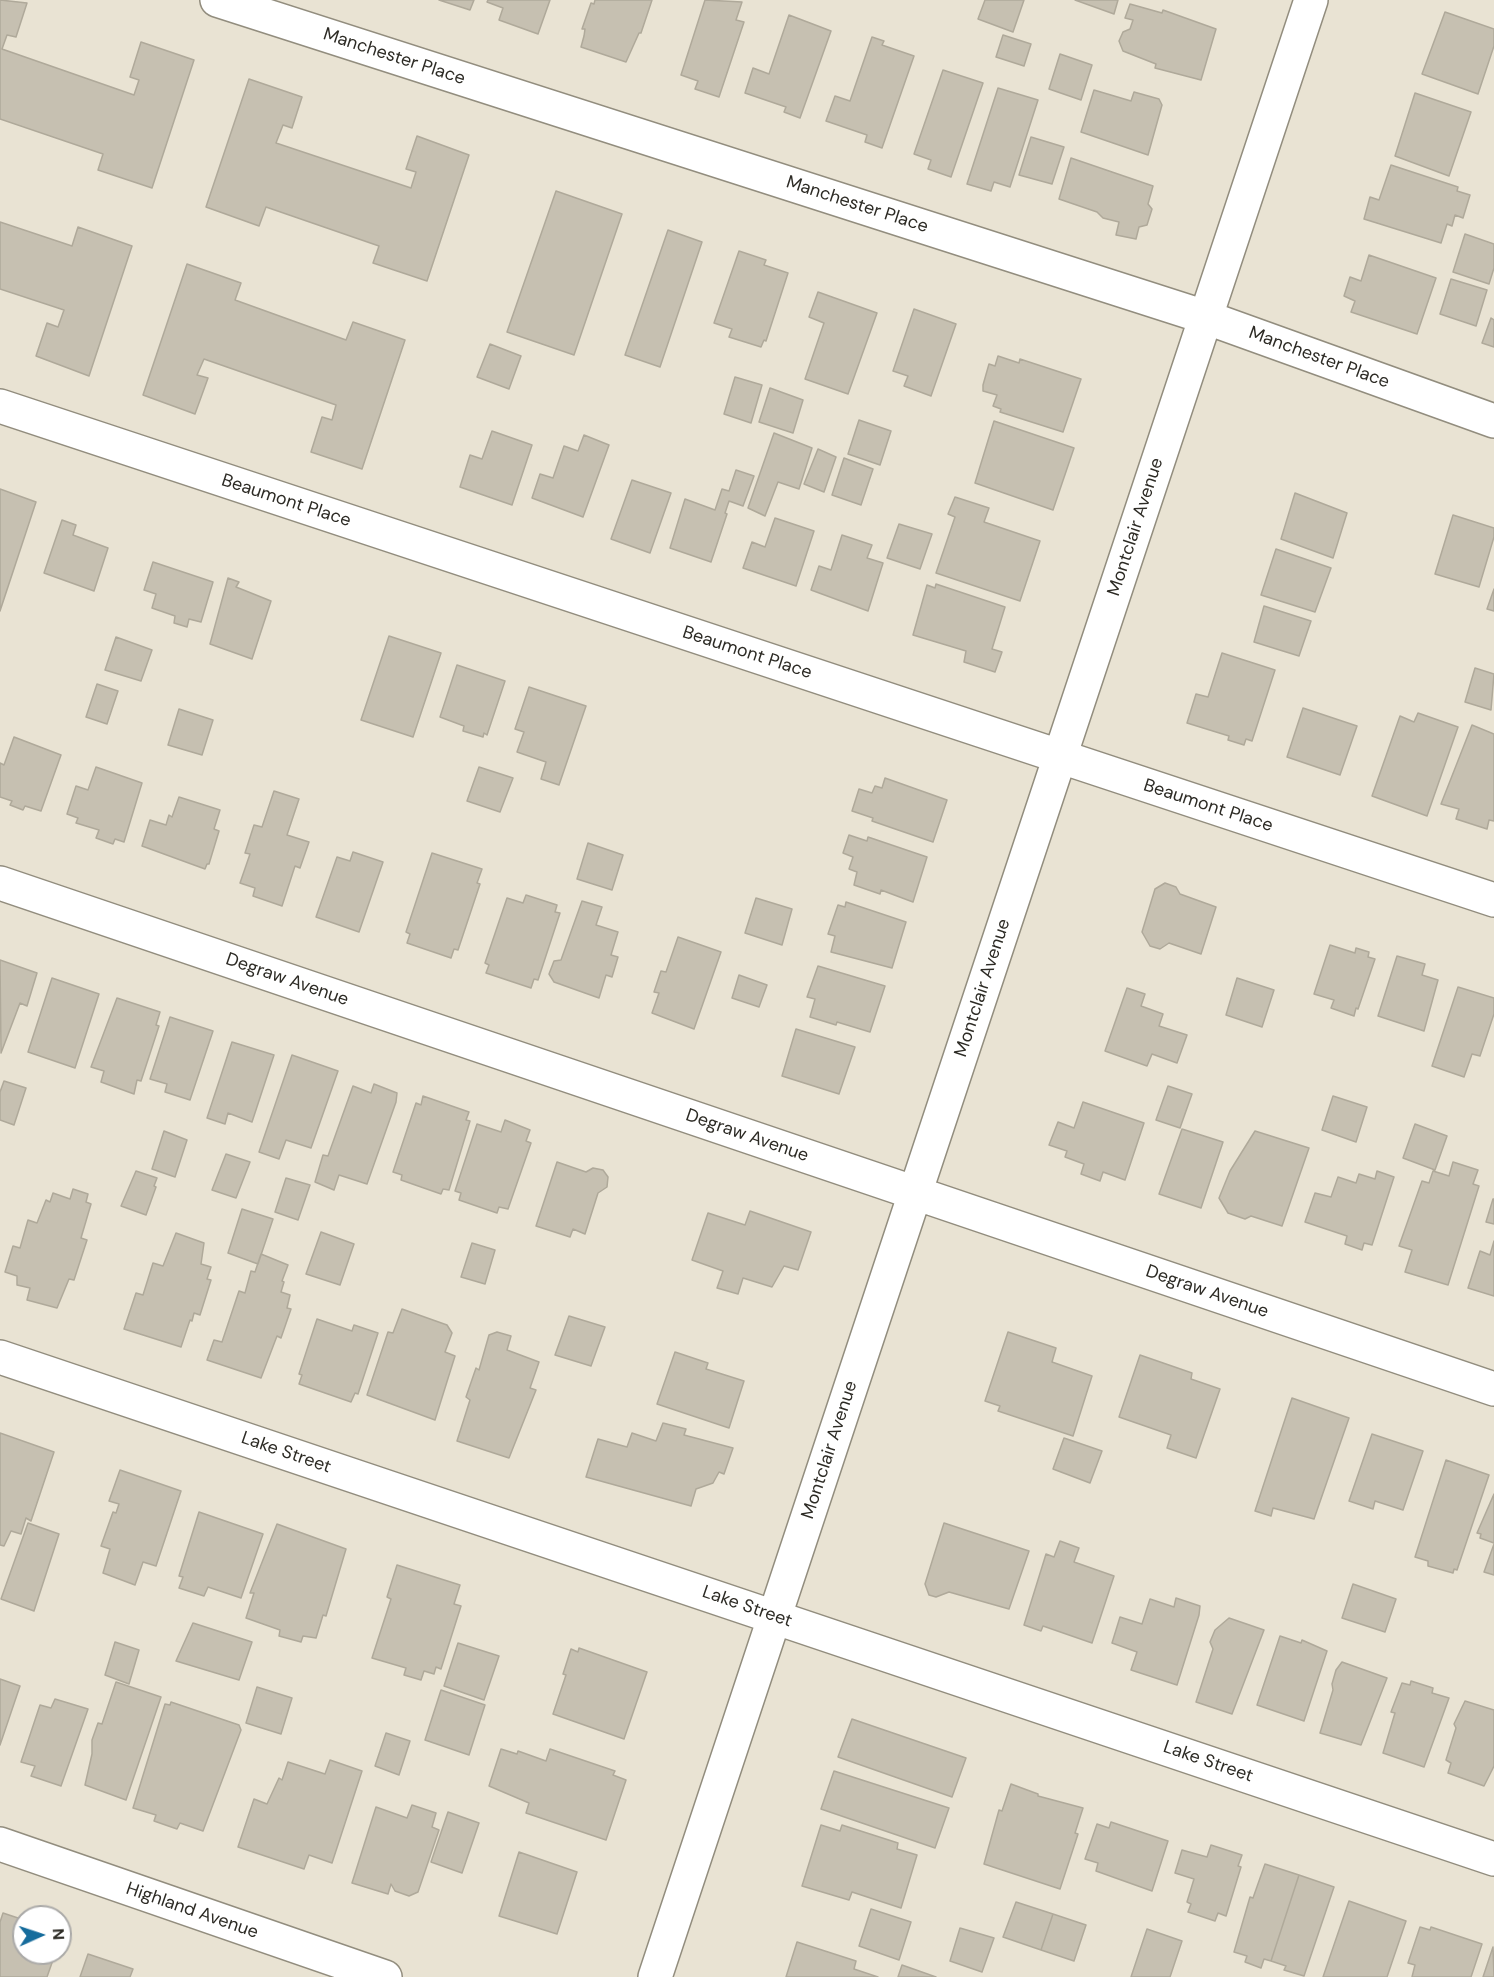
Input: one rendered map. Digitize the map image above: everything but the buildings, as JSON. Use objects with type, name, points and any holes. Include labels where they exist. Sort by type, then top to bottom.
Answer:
[{"type":"street","name":"Manchester Place","points":[[217,0],[1205,317],[1494,421]]},
{"type":"street","name":"Montclair Avenue","points":[[655,1977],[1311,0]]},
{"type":"street","name":"Beaumont Place","points":[[0,406],[1494,900]]},
{"type":"street","name":"Degraw Avenue","points":[[0,883],[1494,1389]]},
{"type":"street","name":"Lake Street","points":[[0,1357],[1494,1859]]},
{"type":"street","name":"Highland Avenue","points":[[0,1844],[385,1977]]}]
